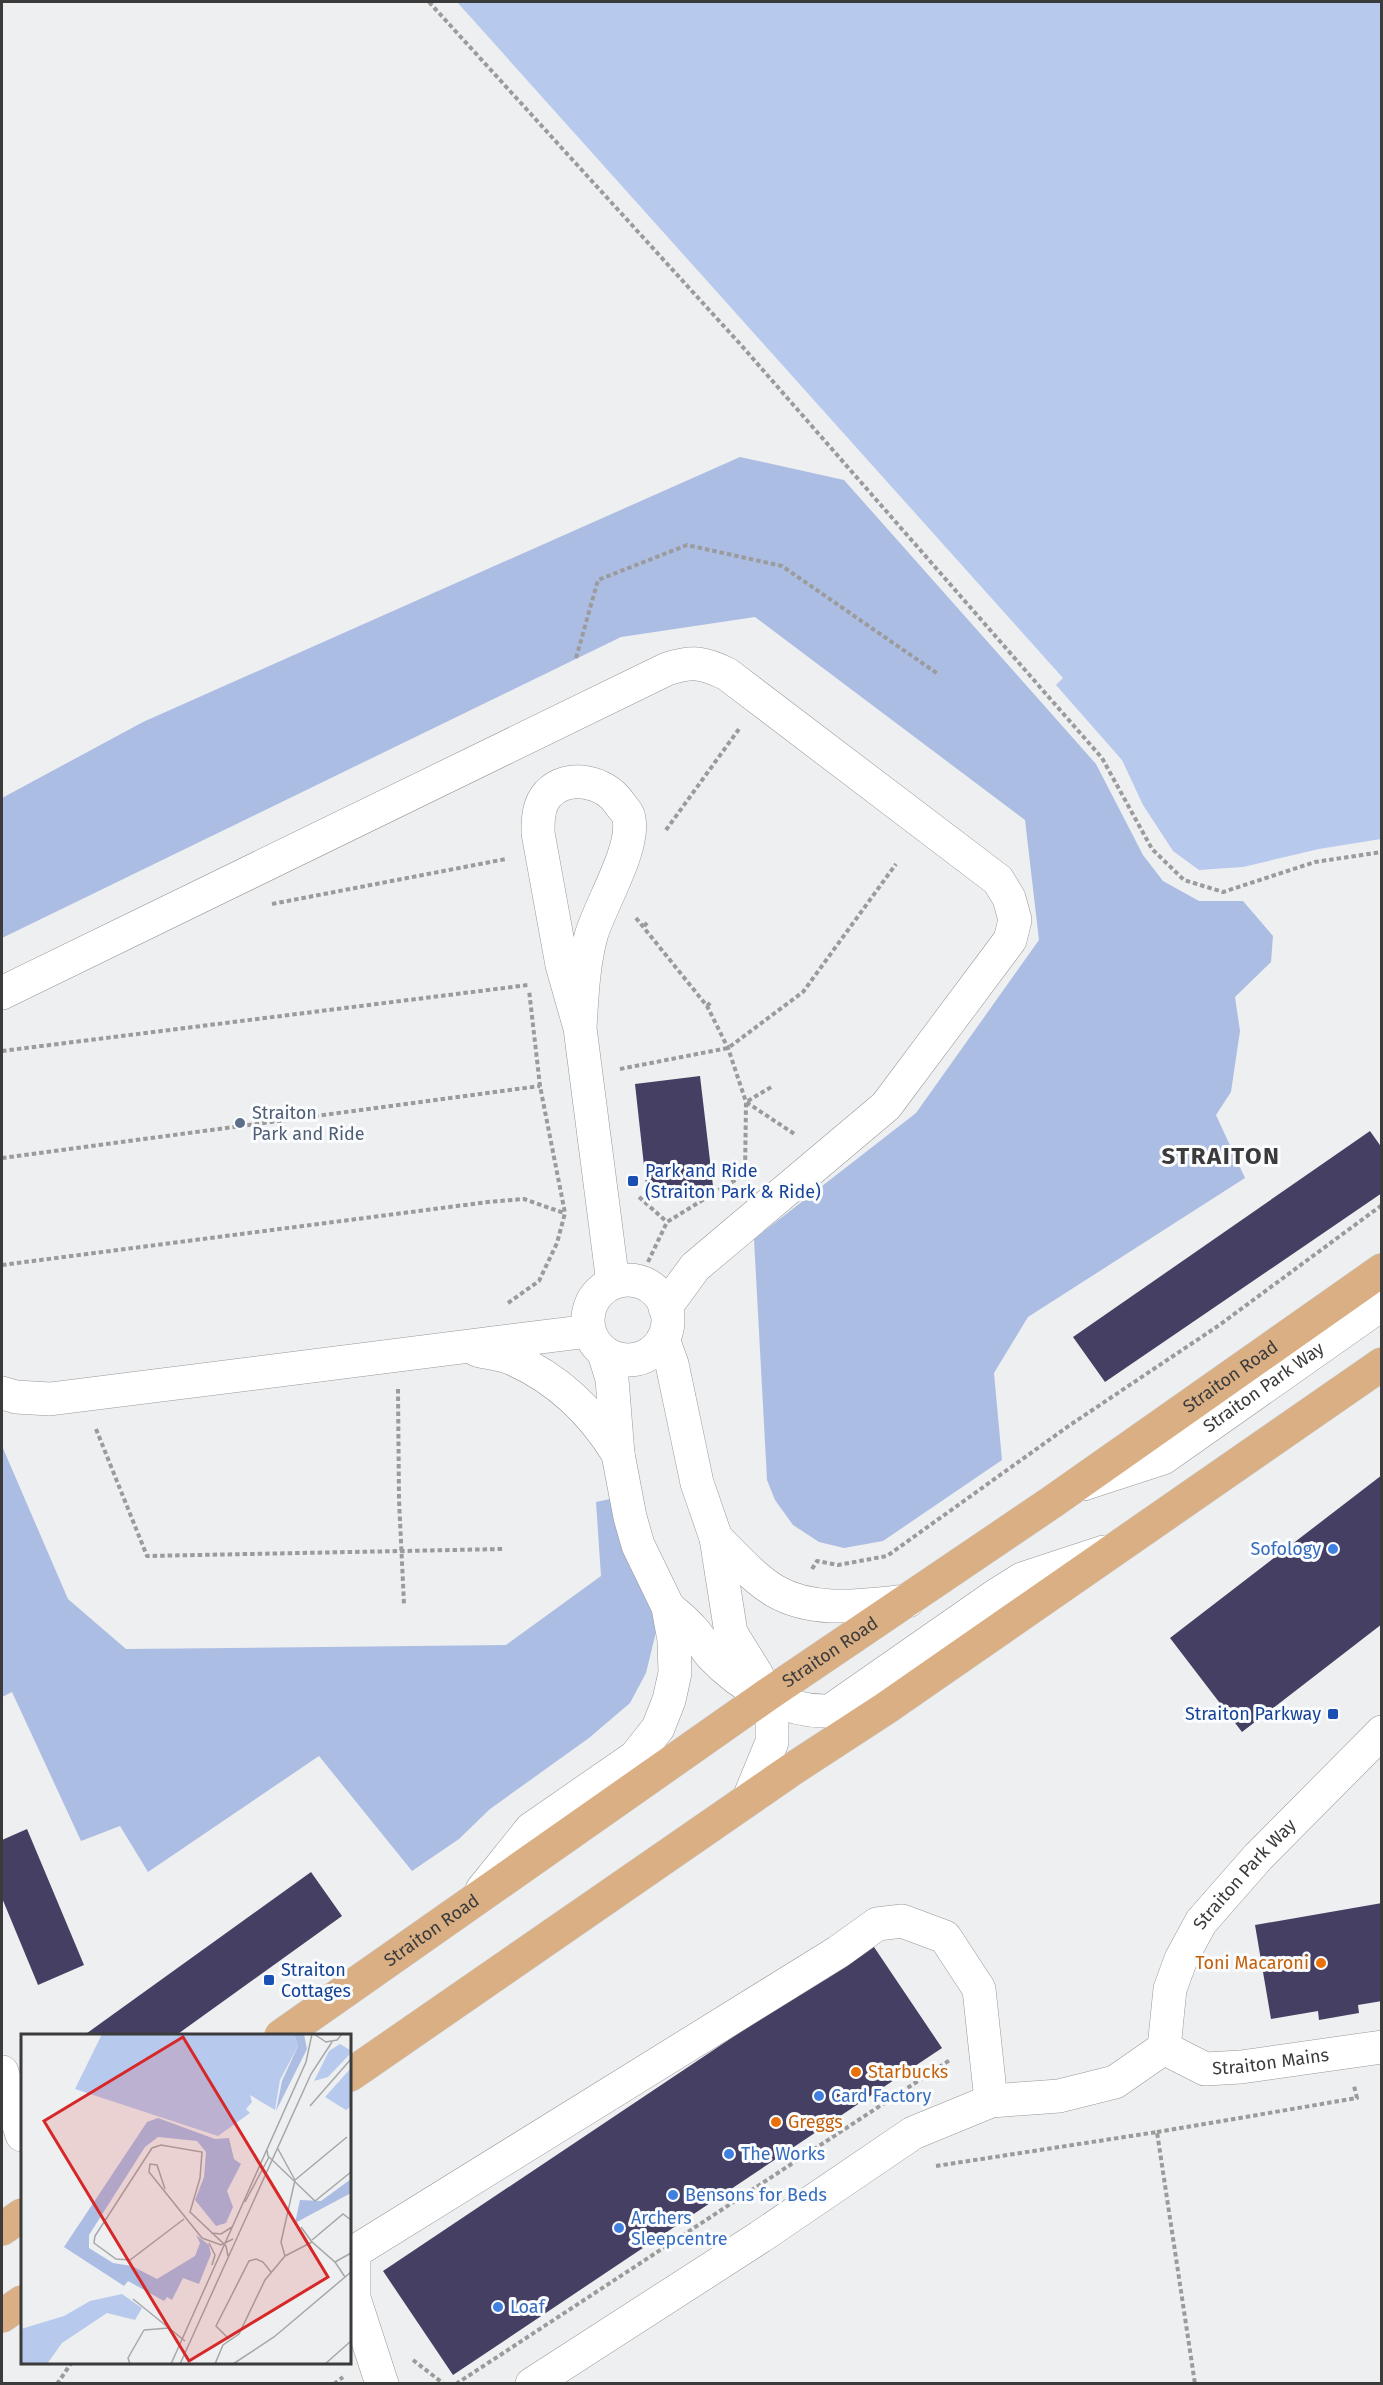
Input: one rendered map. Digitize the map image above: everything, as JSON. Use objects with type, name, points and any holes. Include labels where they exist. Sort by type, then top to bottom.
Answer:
[{"type":"main road","name":"Straiton Road","points":[[284,2034],[766,1695],[908,1601],[1382,1270]]},
{"type":"main road","points":[[351,2074],[749,1798],[886,1708],[1382,1364]]},
{"type":"main road","points":[[2,2229],[21,2216]]},
{"type":"main road","points":[[2,2316],[21,2303]]},
{"type":"street","points":[[2,993],[667,669],[690,662],[708,665],[727,674],[998,880],[1009,898],[1015,920],[1010,940],[886,1106],[694,1267],[664,1323],[640,1358],[628,1360],[616,1358],[597,1342],[458,1346],[50,1399],[16,1397],[2,1393]]},
{"type":"street","points":[[580,1028],[584,964],[592,934],[628,843],[630,818],[617,799],[602,787],[580,781],[562,784],[547,795],[538,813],[538,833],[562,965],[580,1028],[604,1208],[626,1282]]},
{"type":"street","points":[[473,1901],[531,1829],[635,1757],[658,1728],[669,1700],[675,1673],[674,1640],[668,1607],[638,1545],[625,1495],[618,1454],[612,1379],[588,1312],[593,1300],[602,1290],[626,1282],[650,1287],[660,1296],[697,1483],[716,1538],[731,1633],[747,1655],[772,1712],[772,1742],[749,1798]]},
{"type":"street","name":"Straiton Park Way","points":[[1072,1487],[1163,1458],[1382,1304]]},
{"type":"street","points":[[458,1346],[512,1358],[553,1382],[581,1406],[604,1431],[618,1454]]},
{"type":"street","points":[[716,1538],[774,1591],[793,1600],[842,1607],[908,1601]]},
{"type":"street","points":[[668,1607],[693,1629],[709,1653],[724,1668],[748,1685],[786,1705],[810,1712],[830,1710],[1022,1579],[1116,1548]]},
{"type":"street","name":"Straiton Park Way","points":[[1164,2048],[1170,1989],[1181,1959],[1202,1922],[1258,1857],[1382,1732]]},
{"type":"street","points":[[382,2384],[354,2298],[354,2252],[838,1952],[877,1924],[902,1920],[945,1937],[979,1989],[992,2101]]},
{"type":"street","name":"Straiton Mains","points":[[1164,2048],[1205,2069],[1241,2067],[1382,2047]]},
{"type":"street","points":[[532,2384],[760,2236],[913,2133],[992,2101],[1059,2096],[1114,2082],[1164,2048]]},
{"type":"street","points":[[2,2072],[21,2132]]},
{"type":"path","points":[[429,2],[741,345],[1102,758],[1152,849],[1184,879],[1223,892],[1315,862],[1382,852]]},
{"type":"path","points":[[576,658],[598,580],[687,545],[782,567],[938,674]]},
{"type":"path","points":[[665,832],[740,728],[748,728]]},
{"type":"path","points":[[264,905],[510,858]]},
{"type":"path","points":[[620,1069],[729,1048],[802,992],[896,864]]},
{"type":"path","points":[[626,1282],[667,1222],[745,1174],[746,1102],[729,1048],[707,1006],[644,926],[629,911]]},
{"type":"path","points":[[644,926],[649,921]]},
{"type":"path","points":[[501,1304],[512,1302],[539,1281],[557,1243],[565,1213],[540,1086],[527,974]]},
{"type":"path","points":[[2,1051],[528,985]]},
{"type":"path","points":[[707,1006],[712,1001]]},
{"type":"path","points":[[618,1058],[621,1081]]},
{"type":"path","points":[[2,1158],[540,1086]]},
{"type":"path","points":[[746,1102],[773,1086]]},
{"type":"path","points":[[746,1102],[799,1137]]},
{"type":"path","points":[[637,1187],[639,1199],[667,1222]]},
{"type":"path","points":[[2,1265],[488,1202],[524,1199],[565,1213],[604,1208]]},
{"type":"path","points":[[793,1600],[817,1561],[838,1564],[887,1556],[1070,1425],[1218,1326],[1382,1205]]},
{"type":"path","points":[[398,1379],[399,1500],[404,1604]]},
{"type":"path","points":[[93,1421],[147,1556],[503,1549]]},
{"type":"path","points":[[456,2384],[955,2057],[986,2052]]},
{"type":"path","points":[[936,2166],[1357,2098],[1347,2053]]},
{"type":"path","points":[[1157,2132],[1195,2384]]},
{"type":"path","points":[[57,2384],[71,2364]]},
{"type":"shaded area","points":[[457,2],[1381,2],[1381,839],[1319,849],[1243,867],[1199,870],[1173,851],[1143,805],[1122,760],[1056,685],[1063,678]]},
{"type":"shaded area","points":[[740,457],[844,480],[1096,764],[1143,855],[1163,881],[1199,901],[1243,901],[1273,936],[1271,962],[1235,997],[1240,1031],[1231,1092],[1216,1115],[1245,1178],[1028,1317],[994,1373],[1002,1460],[883,1541],[844,1548],[819,1542],[793,1525],[775,1500],[767,1480],[754,1239],[916,1113],[1039,940],[1025,820],[755,617],[621,637],[2,938],[2,798],[143,722]]},
{"type":"shaded area","points":[[2,1446],[68,1599],[126,1649],[506,1645],[601,1576],[596,1502],[610,1499],[647,1593],[657,1628],[646,1673],[630,1703],[589,1738],[490,1809],[459,1839],[412,1871],[319,1756],[148,1872],[120,1826],[81,1841],[12,1692],[2,1697]]},
{"type":"building","points":[[700,1076],[713,1186],[647,1193],[635,1084]]},
{"type":"building","points":[[1370,1131],[1382,1148],[1382,1193],[1105,1382],[1073,1337]]},
{"type":"building","name":"Sofology","points":[[1382,1475],[1382,1624],[1242,1732],[1170,1638]]},
{"type":"building","points":[[27,1829],[84,1965],[38,1985],[2,1898],[2,1840]]},
{"type":"building","points":[[311,1872],[342,1916],[178,2034],[86,2034]]},
{"type":"building","name":"Toni Macaroni","points":[[1382,1903],[1382,2001],[1358,2005],[1359,2013],[1319,2020],[1318,2011],[1271,2019],[1255,1925]]},
{"type":"building","points":[[872,1944],[942,2048],[453,2375],[383,2271]]},
{"type":"place","name":"Straiton Park and Ride","points":[[240,1123]]},
{"type":"place","name":"Park and Ride (Straiton Park & Ride)","points":[[633,1181]]},
{"type":"place","name":"Sofology","points":[[1333,1549]]},
{"type":"place","name":"Straiton Parkway","points":[[1333,1714]]},
{"type":"place","name":"Toni Macaroni","points":[[1321,1963]]},
{"type":"place","name":"Straiton Cottages","points":[[269,1980]]},
{"type":"place","name":"Starbucks","points":[[856,2072]]},
{"type":"place","name":"Card Factory","points":[[819,2096]]},
{"type":"place","name":"Greggs","points":[[776,2122]]},
{"type":"place","name":"The Works","points":[[729,2154]]},
{"type":"place","name":"Bensons for Beds","points":[[673,2195]]},
{"type":"place","name":"Archers Sleepcentre","points":[[619,2228]]},
{"type":"place","name":"Loaf","points":[[498,2307]]},
{"type":"district","name":"STRAITON","points":[[1221,1156]]}]
